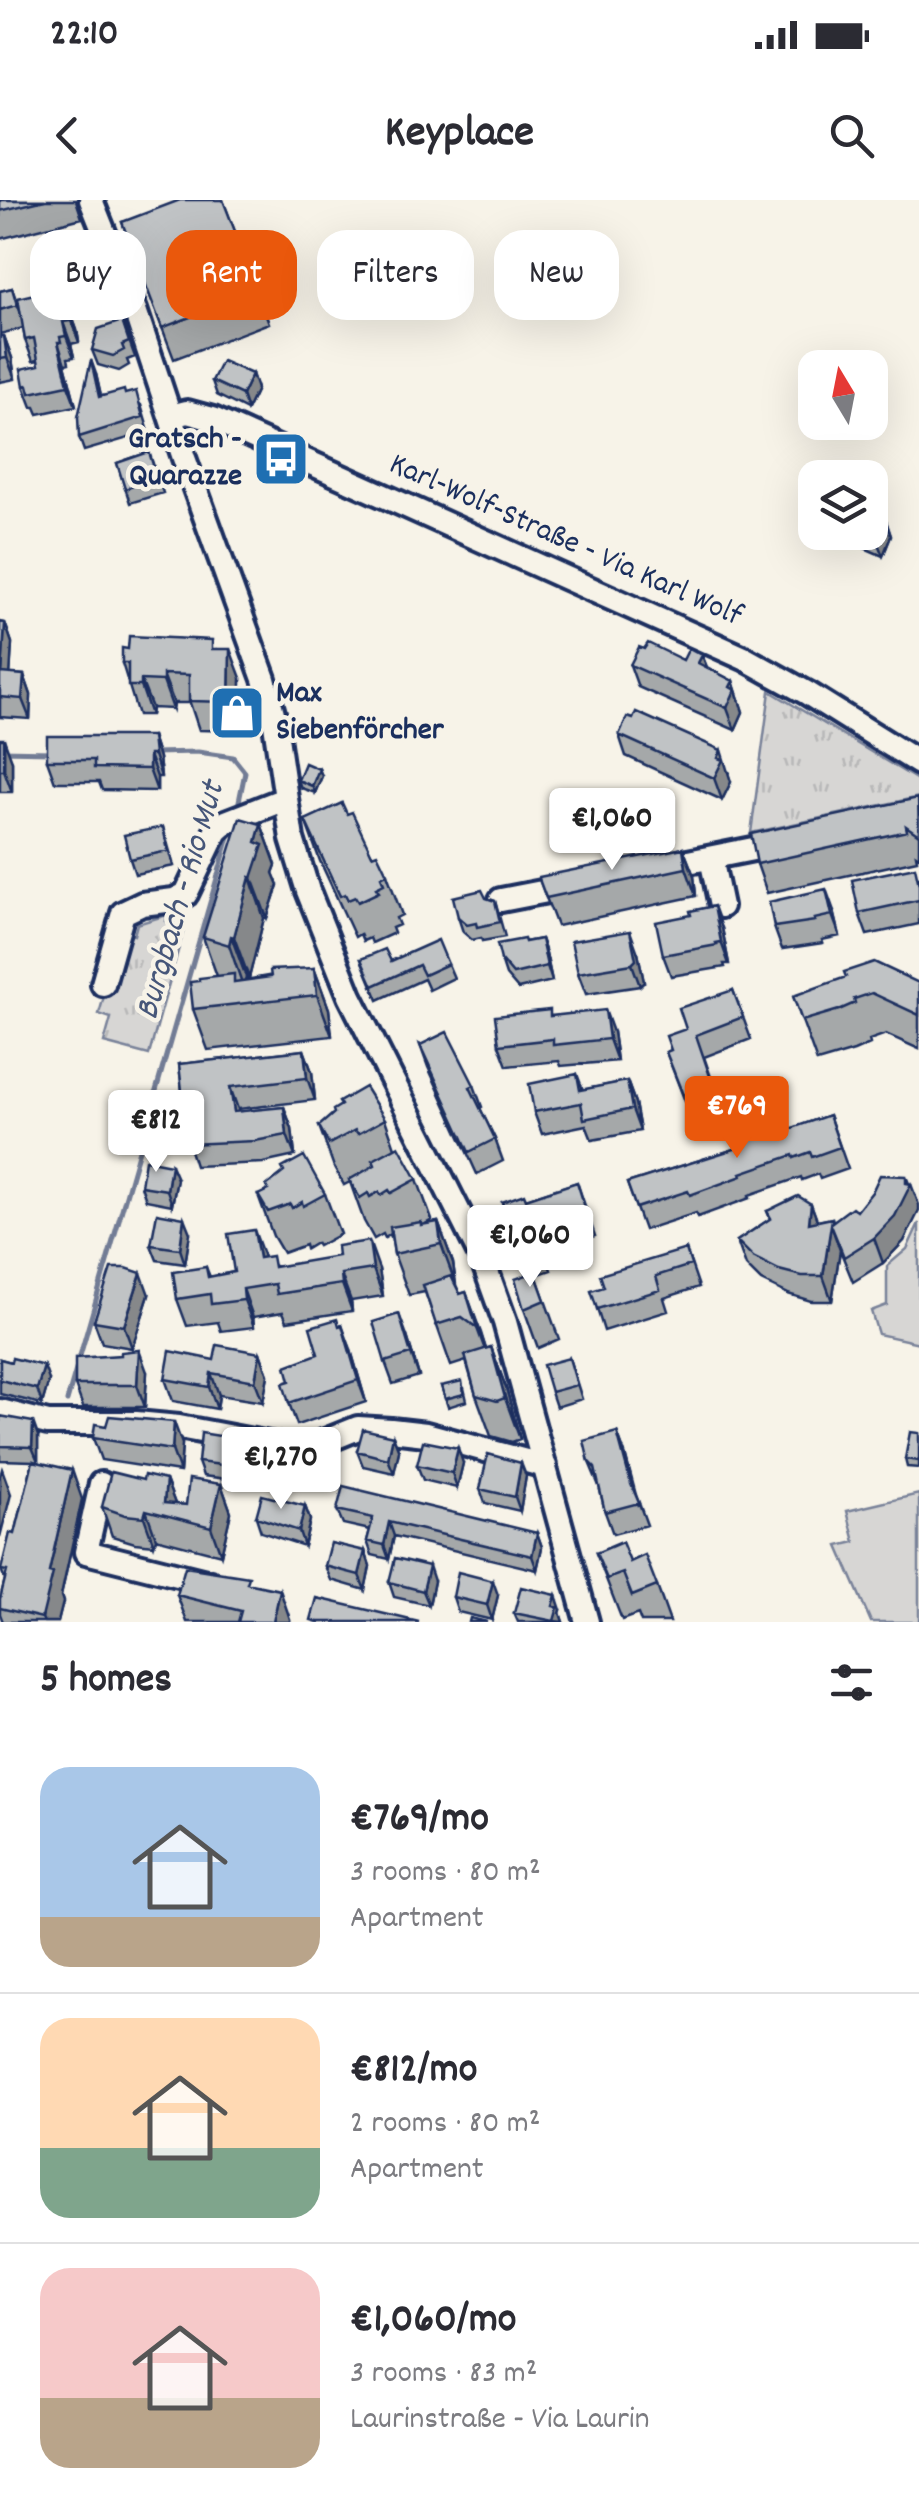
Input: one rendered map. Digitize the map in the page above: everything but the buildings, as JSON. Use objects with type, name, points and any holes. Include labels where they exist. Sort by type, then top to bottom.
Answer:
[{"type":"street","points":[[91,200],[112,227],[171,416],[264,678],[300,865],[350,996],[482,1258],[505,1322],[586,1622]]},
{"type":"street","name":"Karl-Wolf-Straße - Via Karl Wolf","points":[[171,416],[186,412],[213,419],[726,650],[806,693],[919,763]]},
{"type":"street","points":[[103,984],[123,914],[142,904],[174,900],[186,894],[208,845],[235,818],[285,799]]},
{"type":"street","points":[[635,873],[806,838]]},
{"type":"street","points":[[711,858],[721,906]]},
{"type":"street","points":[[501,900],[596,881]]},
{"type":"street","points":[[0,1411],[48,1423],[179,1427],[290,1448],[311,1447],[358,1428],[390,1430],[426,1434],[545,1466]]},
{"type":"street","points":[[101,1484],[86,1552],[220,1586]]},
{"type":"green space","points":[[770,691],[919,781],[919,797],[751,833]]},
{"type":"green space","points":[[167,915],[166,921],[185,926],[149,1055],[104,1043],[111,1018],[99,1014],[122,933],[134,935],[137,924]]},
{"type":"green space","points":[[919,1223],[919,1343],[878,1334],[871,1311],[887,1305],[887,1266],[907,1249]]},
{"type":"green space","points":[[919,1494],[919,1622],[871,1622],[838,1546],[855,1542],[847,1511]]},
{"type":"waterway","name":"Burgbach - Rio Mut","points":[[0,751],[52,752]]},
{"type":"waterway","name":"Burgbach - Rio Mut","points":[[153,753],[198,752],[233,757],[245,772],[237,811]]},
{"type":"waterway","name":"Burgbach - Rio Mut","points":[[67,1401],[232,826]]},
{"type":"place","name":"Gratsch - Quarazze","points":[[281,459]]},
{"type":"place","name":"Max Siebenförcher","points":[[237,713]]}]
